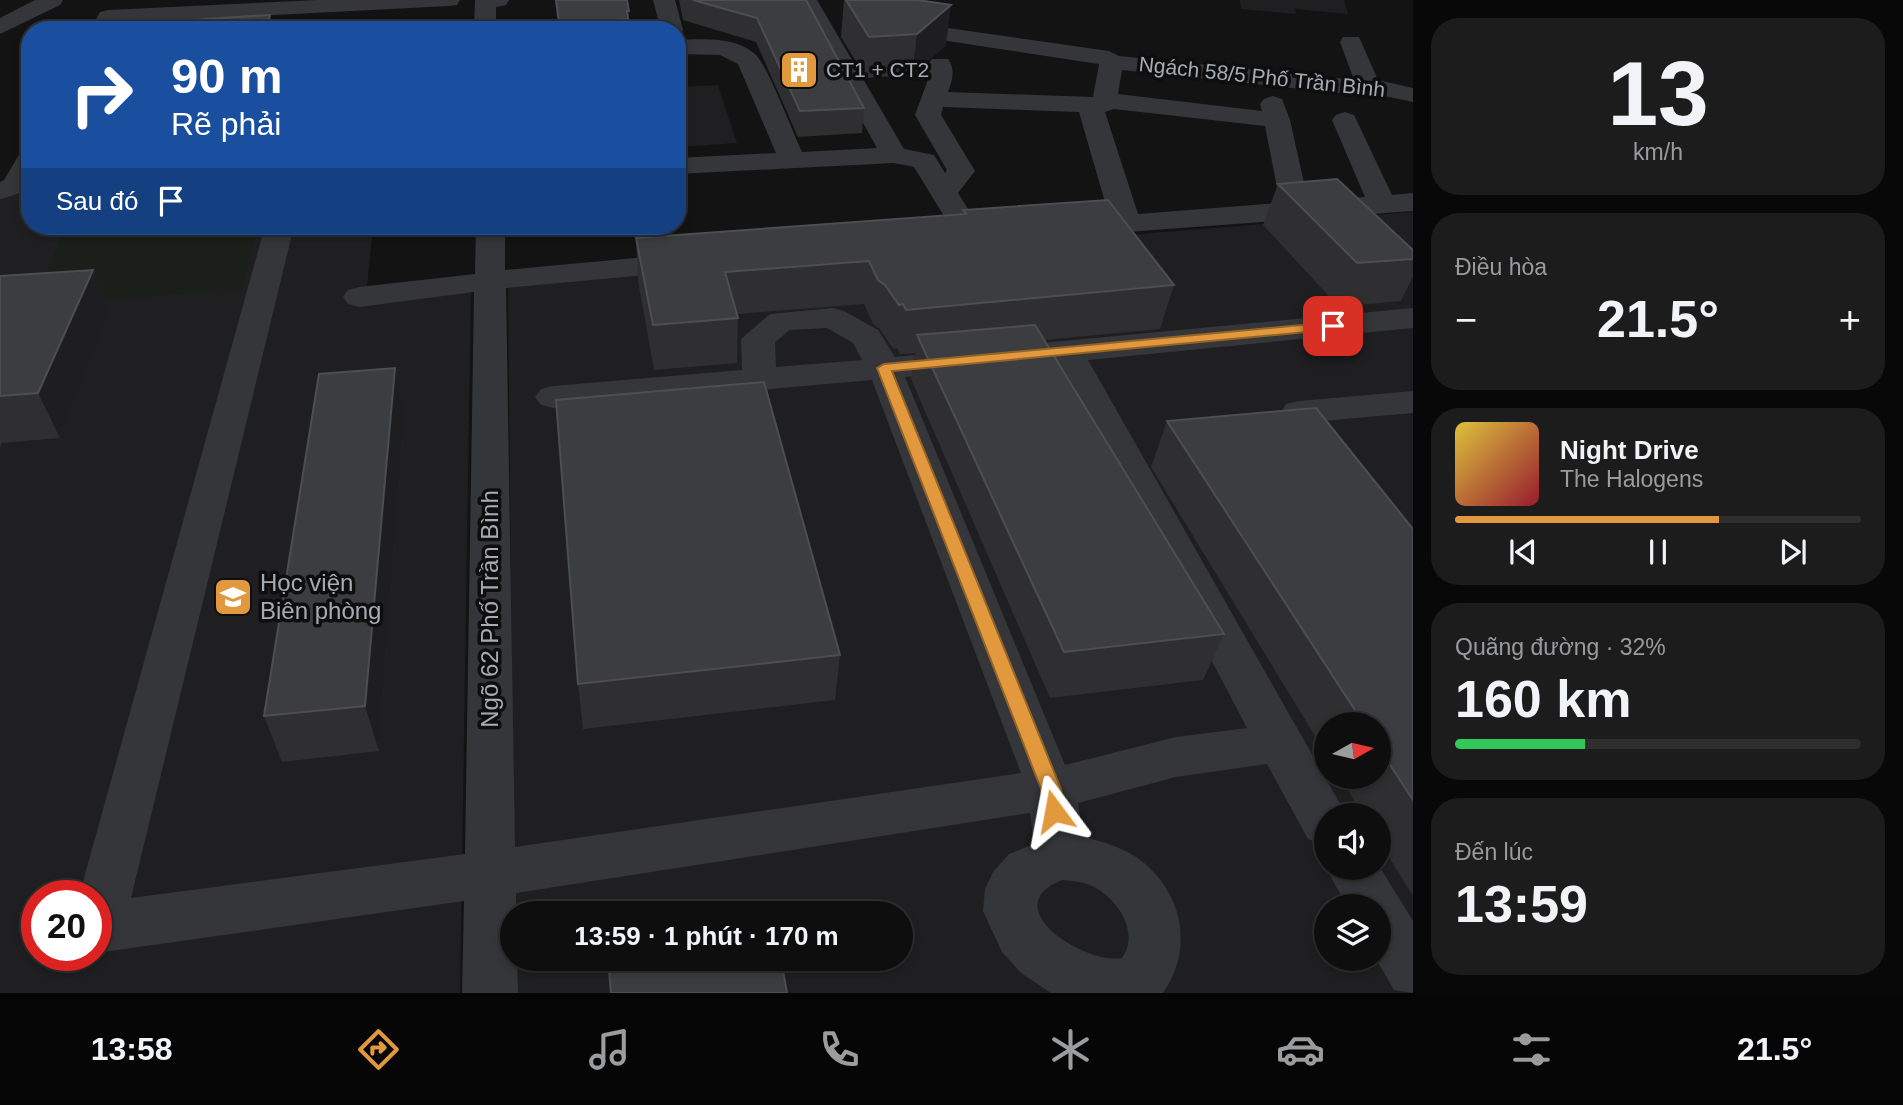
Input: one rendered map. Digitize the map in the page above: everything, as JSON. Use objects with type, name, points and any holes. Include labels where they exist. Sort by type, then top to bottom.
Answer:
[{"type":"street","points":[[0,27],[52,0]]},
{"type":"street","points":[[485,21],[485,1],[498,0]]},
{"type":"street","points":[[664,0],[670,21]]},
{"type":"street","points":[[806,0],[894,155]]},
{"type":"street","name":"Ngách 58/5 Phố Trần Bình","points":[[878,0],[890,26],[1109,58],[1111,62],[1349,87],[1357,83],[1413,95]]},
{"type":"street","points":[[106,21],[108,17],[449,1]]},
{"type":"street","points":[[1351,42],[1368,85]]},
{"type":"street","points":[[686,46],[723,48],[738,52],[748,60],[792,160]]},
{"type":"street","points":[[1111,62],[1097,102],[1126,223]]},
{"type":"street","points":[[940,64],[942,77],[928,115],[961,171],[943,192]]},
{"type":"street","points":[[932,99],[1097,102],[1275,112],[1296,210]]},
{"type":"street","points":[[1345,120],[1382,204]]},
{"type":"street","points":[[686,166],[894,155],[925,161],[970,236]]},
{"type":"street","points":[[1049,229],[1413,202]]},
{"type":"street","points":[[277,235],[97,928],[490,874],[1051,789],[1177,757],[1279,743]]},
{"type":"street","name":"Ngõ 62 Phố Trần Bình","points":[[490,235],[490,993]]},
{"type":"street","points":[[359,297],[713,259]]},
{"type":"street","points":[[760,379],[758,339],[781,321],[832,318],[866,337],[884,368],[1051,789],[1060,857]]},
{"type":"street","points":[[554,397],[1067,352],[1413,318]]},
{"type":"street","points":[[1067,352],[1314,803]]},
{"type":"street","points":[[1298,412],[1413,402]]},
{"type":"street","points":[[1060,857],[1082,858],[1105,866],[1126,880],[1142,898],[1153,920],[1156,942],[1149,986],[1107,993],[1088,993],[1049,978],[1027,979],[1009,925],[1008,904],[1014,885],[1025,871],[1041,861],[1060,857]]},
{"type":"street","points":[[1391,933],[1413,971]]},
{"type":"shaded area","points":[[1240,0],[1344,0],[1348,14],[1295,9],[1296,14],[1241,9]]},
{"type":"shaded area","points":[[718,85],[737,143],[686,146],[686,87]]},
{"type":"shaded area","name":"Học viện Biên phòng","points":[[21,190],[21,235],[372,235],[366,298],[471,289],[460,993],[0,993],[0,196]]},
{"type":"shaded area","points":[[1413,212],[1413,993],[515,993],[515,971],[913,971],[913,901],[514,901],[508,285]]},
{"type":"shaded area","points":[[63,235],[256,235],[242,289],[31,306]]},
{"type":"building","points":[[556,0],[627,0],[628,19],[559,21]]},
{"type":"building","points":[[693,0],[806,0],[864,108],[800,111],[757,18]]},
{"type":"building","points":[[846,0],[918,0],[951,5],[917,34],[869,37]]},
{"type":"building","points":[[270,15],[269,21],[174,21]]},
{"type":"building","points":[[1337,179],[1413,250],[1413,259],[1357,263],[1278,184]]},
{"type":"building","points":[[1108,200],[1174,285],[906,310],[878,280],[869,261],[725,272],[738,318],[653,325],[636,238],[966,214],[963,210]]},
{"type":"building","points":[[93,270],[38,393],[0,396],[0,276]]},
{"type":"building","points":[[1035,325],[1224,634],[1064,652],[917,335]]},
{"type":"building","points":[[395,368],[365,706],[264,716],[319,374]]},
{"type":"building","points":[[764,382],[840,655],[578,684],[556,400]]},
{"type":"building","points":[[1316,408],[1413,529],[1413,800],[1391,766],[1391,712],[1356,712],[1167,421]]},
{"type":"building","points":[[609,971],[783,971],[787,993],[611,993]]},
{"type":"place","name":"CT1 + CT2","points":[[799,70]]},
{"type":"place","name":"Học viện Biên phòng","points":[[233,597]]},
{"type":"route","points":[[1054,811],[1051,789],[884,368],[1333,326]]}]
